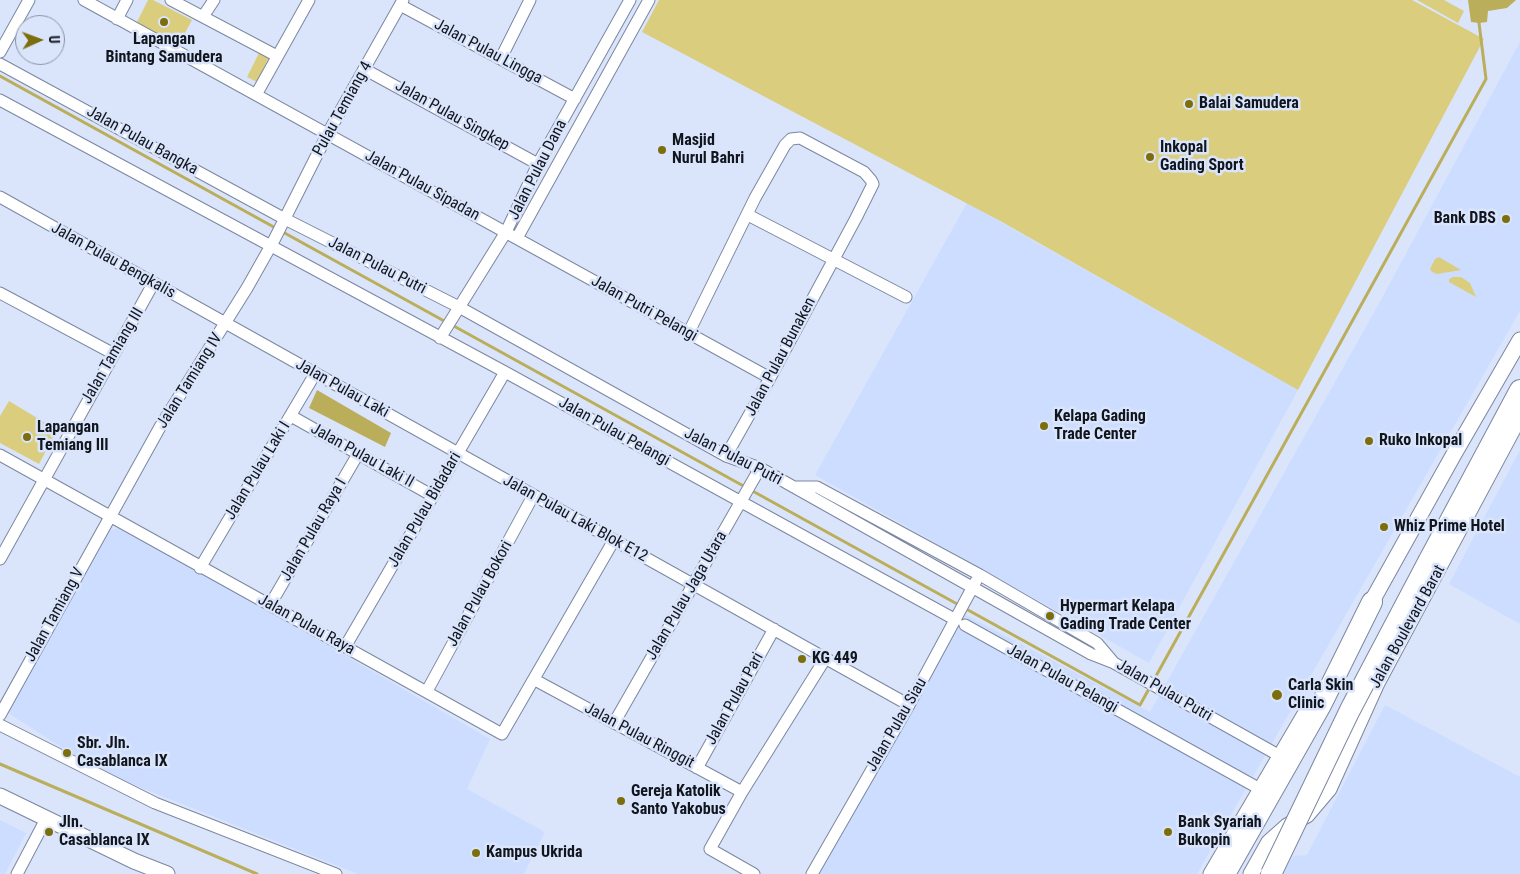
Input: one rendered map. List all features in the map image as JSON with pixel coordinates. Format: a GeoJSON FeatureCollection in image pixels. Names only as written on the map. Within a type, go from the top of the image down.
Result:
{"type":"FeatureCollection","features":[{"type":"Feature","properties":{"kind":"highway"},"geometry":{"type":"LineString","coordinates":[[1271,874],[1350,710],[1520,390]]}},
{"type":"Feature","properties":{"kind":"highway"},"geometry":{"type":"LineString","coordinates":[[1225,874],[1321,705],[1372,602]]}},
{"type":"Feature","properties":{"kind":"main road"},"geometry":{"type":"LineString","coordinates":[[1210,874],[1372,602],[1454,454],[1517,346]]}},
{"type":"Feature","properties":{"kind":"main road","name":"Jalan Boulevard Barat"},"geometry":{"type":"LineString","coordinates":[[1251,874],[1269,842],[1287,826],[1307,816],[1329,789],[1377,683],[1442,566],[1520,416]]}},
{"type":"Feature","properties":{"kind":"main road"},"geometry":{"type":"LineString","coordinates":[[0,796],[134,861],[167,874]]}},
{"type":"Feature","properties":{"kind":"street"},"geometry":{"type":"LineString","coordinates":[[0,52],[29,0]]}},
{"type":"Feature","properties":{"kind":"street","name":"Jalan Pulau Sipadan"},"geometry":{"type":"LineString","coordinates":[[84,0],[328,133],[420,187],[517,238]]}},
{"type":"Feature","properties":{"kind":"street"},"geometry":{"type":"LineString","coordinates":[[117,19],[128,0]]}},
{"type":"Feature","properties":{"kind":"street"},"geometry":{"type":"LineString","coordinates":[[172,0],[204,15],[277,56]]}},
{"type":"Feature","properties":{"kind":"street"},"geometry":{"type":"LineString","coordinates":[[204,15],[214,0]]}},
{"type":"Feature","properties":{"kind":"street"},"geometry":{"type":"LineString","coordinates":[[257,94],[309,0]]}},
{"type":"Feature","properties":{"kind":"street"},"geometry":{"type":"LineString","coordinates":[[501,58],[530,0]]}},
{"type":"Feature","properties":{"kind":"street","name":"Jalan Pulau Dana"},"geometry":{"type":"LineString","coordinates":[[442,334],[506,232],[538,164],[630,0]]}},
{"type":"Feature","properties":{"kind":"street","name":"Jalan Pulau Dana"},"geometry":{"type":"LineString","coordinates":[[517,238],[649,0]]}},
{"type":"Feature","properties":{"kind":"street","name":"Jalan Pulau Lingga"},"geometry":{"type":"LineString","coordinates":[[402,3],[575,99]]}},
{"type":"Feature","properties":{"kind":"street","name":"Pulau Temiang 4"},"geometry":{"type":"LineString","coordinates":[[272,245],[328,133],[402,3]]}},
{"type":"Feature","properties":{"kind":"street","name":"Jalan Pulau Bangka"},"geometry":{"type":"LineString","coordinates":[[0,64],[284,222]]}},
{"type":"Feature","properties":{"kind":"street","name":"Jalan Pulau Singkep"},"geometry":{"type":"LineString","coordinates":[[364,69],[538,164]]}},
{"type":"Feature","properties":{"kind":"street","name":"Jalan Pulau Bangka"},"geometry":{"type":"LineString","coordinates":[[0,100],[272,245]]}},
{"type":"Feature","properties":{"kind":"street","name":"Jalan Pulau Bunaken"},"geometry":{"type":"LineString","coordinates":[[726,456],[770,378],[873,184],[864,172],[800,138],[791,139],[785,145],[748,215]]}},
{"type":"Feature","properties":{"kind":"street","name":"Jalan Pulau Bengkalis"},"geometry":{"type":"LineString","coordinates":[[0,197],[226,323]]}},
{"type":"Feature","properties":{"kind":"street"},"geometry":{"type":"LineString","coordinates":[[688,334],[748,215],[906,296]]}},
{"type":"Feature","properties":{"kind":"street","name":"Jalan Pulau Putri"},"geometry":{"type":"LineString","coordinates":[[284,222],[726,456],[793,486],[817,487],[1050,615],[1097,643],[1114,663],[1280,756]]}},
{"type":"Feature","properties":{"kind":"street","name":"Jalan Putri Pelangi"},"geometry":{"type":"LineString","coordinates":[[517,238],[770,378]]}},
{"type":"Feature","properties":{"kind":"street","name":"Jalan Tamiang IV"},"geometry":{"type":"LineString","coordinates":[[109,516],[160,427],[226,323],[272,245]]}},
{"type":"Feature","properties":{"kind":"street","name":"Jalan Pulau Pelangi"},"geometry":{"type":"LineString","coordinates":[[272,245],[442,334],[505,372],[743,500],[1039,664],[1158,734],[1260,789]]}},
{"type":"Feature","properties":{"kind":"street","name":"Jalan Tamiang III"},"geometry":{"type":"LineString","coordinates":[[0,559],[153,284]]}},
{"type":"Feature","properties":{"kind":"street"},"geometry":{"type":"LineString","coordinates":[[0,293],[114,354]]}},
{"type":"Feature","properties":{"kind":"street","name":"Jalan Pulau Laki"},"geometry":{"type":"LineString","coordinates":[[226,323],[457,454]]}},
{"type":"Feature","properties":{"kind":"street","name":"Jalan Pulau Bidadari"},"geometry":{"type":"LineString","coordinates":[[345,647],[505,372]]}},
{"type":"Feature","properties":{"kind":"street","name":"Jalan Pulau Laki I"},"geometry":{"type":"LineString","coordinates":[[200,568],[315,374]]}},
{"type":"Feature","properties":{"kind":"street","name":"Jalan Pulau Laki II"},"geometry":{"type":"LineString","coordinates":[[291,416],[433,496]]}},
{"type":"Feature","properties":{"kind":"street","name":"Jalan Pulau Raya I"},"geometry":{"type":"LineString","coordinates":[[270,605],[358,454]]}},
{"type":"Feature","properties":{"kind":"street","name":"Jalan Pulau Laki Blok E12"},"geometry":{"type":"LineString","coordinates":[[457,454],[692,584]]}},
{"type":"Feature","properties":{"kind":"street","name":"Jalan Pulau Raya"},"geometry":{"type":"LineString","coordinates":[[0,456],[502,734],[535,680]]}},
{"type":"Feature","properties":{"kind":"street","name":"Jalan Pulau Jaga Utara"},"geometry":{"type":"LineString","coordinates":[[614,723],[758,471]]}},
{"type":"Feature","properties":{"kind":"street"},"geometry":{"type":"LineString","coordinates":[[793,486],[972,589],[1044,626],[1091,654],[1114,663]]}},
{"type":"Feature","properties":{"kind":"street","name":"Jalan Pulau Bokori"},"geometry":{"type":"LineString","coordinates":[[427,691],[533,496]]}},
{"type":"Feature","properties":{"kind":"street"},"geometry":{"type":"LineString","coordinates":[[858,524],[864,513]]}},
{"type":"Feature","properties":{"kind":"street","name":"Jalan Tamiang V"},"geometry":{"type":"LineString","coordinates":[[0,714],[109,516]]}},
{"type":"Feature","properties":{"kind":"street"},"geometry":{"type":"LineString","coordinates":[[535,680],[614,540]]}},
{"type":"Feature","properties":{"kind":"street","name":"Jalan Pulau Siau"},"geometry":{"type":"LineString","coordinates":[[812,874],[960,620],[972,589],[980,575]]}},
{"type":"Feature","properties":{"kind":"street"},"geometry":{"type":"LineString","coordinates":[[692,584],[909,705]]}},
{"type":"Feature","properties":{"kind":"street"},"geometry":{"type":"LineString","coordinates":[[1044,626],[1050,615]]}},
{"type":"Feature","properties":{"kind":"street","name":"Jalan Pulau Pari"},"geometry":{"type":"LineString","coordinates":[[697,768],[774,629]]}},
{"type":"Feature","properties":{"kind":"street"},"geometry":{"type":"LineString","coordinates":[[754,874],[710,849],[742,792],[825,659]]}},
{"type":"Feature","properties":{"kind":"street","name":"Jalan Pulau Ringgit"},"geometry":{"type":"LineString","coordinates":[[535,680],[742,792]]}},
{"type":"Feature","properties":{"kind":"street"},"geometry":{"type":"LineString","coordinates":[[0,725],[155,803],[336,874]]}},
{"type":"Feature","properties":{"kind":"street"},"geometry":{"type":"LineString","coordinates":[[17,874],[46,819]]}},
{"type":"Feature","properties":{"kind":"shaded area","name":"Lapangan Bintang Samudera"},"geometry":{"type":"Polygon","coordinates":[[[148,0],[153,0],[192,20],[178,46],[136,24],[148,0]]]}},
{"type":"Feature","properties":{"kind":"shaded area","name":"Inkopal Gading Sport"},"geometry":{"type":"Polygon","coordinates":[[[659,0],[1412,0],[1484,39],[1298,390],[1002,222],[642,32],[659,0]]]}},
{"type":"Feature","properties":{"kind":"shaded area"},"geometry":{"type":"Polygon","coordinates":[[[1417,0],[1444,0],[1464,11],[1458,23],[1417,0]]]}},
{"type":"Feature","properties":{"kind":"shaded area"},"geometry":{"type":"Polygon","coordinates":[[[1468,0],[1516,0],[1507,8],[1488,11],[1487,22],[1479,23],[1471,22],[1468,0]]]}},
{"type":"Feature","properties":{"kind":"shaded area","name":"Ruko Inkopal"},"geometry":{"type":"Polygon","coordinates":[[[1520,42],[1520,311],[1197,874],[815,874],[962,613],[1150,712],[1381,300],[1520,42]]]}},
{"type":"Feature","properties":{"kind":"shaded area"},"geometry":{"type":"Polygon","coordinates":[[[259,53],[269,57],[257,82],[247,77],[259,53]]]}},
{"type":"Feature","properties":{"kind":"shaded area"},"geometry":{"type":"Polygon","coordinates":[[[967,203],[1298,390],[1149,663],[815,475],[967,203]]]}},
{"type":"Feature","properties":{"kind":"shaded area"},"geometry":{"type":"Polygon","coordinates":[[[1439,257],[1461,270],[1437,274],[1432,272],[1430,269],[1435,259],[1439,257]]]}},
{"type":"Feature","properties":{"kind":"shaded area"},"geometry":{"type":"Polygon","coordinates":[[[1461,277],[1470,283],[1476,297],[1449,282],[1449,279],[1461,277]]]}},
{"type":"Feature","properties":{"kind":"shaded area"},"geometry":{"type":"Polygon","coordinates":[[[317,390],[391,433],[385,447],[309,408],[317,390]]]}},
{"type":"Feature","properties":{"kind":"shaded area","name":"Lapangan Temiang III"},"geometry":{"type":"Polygon","coordinates":[[[9,401],[57,430],[39,464],[0,443],[0,416],[9,401]]]}},
{"type":"Feature","properties":{"kind":"shaded area"},"geometry":{"type":"Polygon","coordinates":[[[1520,450],[1520,624],[1449,584],[1520,450]]]}},
{"type":"Feature","properties":{"kind":"shaded area"},"geometry":{"type":"Polygon","coordinates":[[[122,527],[490,739],[467,789],[545,832],[524,874],[358,874],[99,771],[8,713],[108,531],[122,527]]]}},
{"type":"Feature","properties":{"kind":"shaded area"},"geometry":{"type":"Polygon","coordinates":[[[1385,705],[1520,777],[1520,874],[1283,874],[1293,856],[1307,855],[1385,705]]]}},
{"type":"Feature","properties":{"kind":"shaded area"},"geometry":{"type":"Polygon","coordinates":[[[0,820],[26,833],[5,874],[0,874],[0,820]]]}},
{"type":"Feature","properties":{"kind":"waterway"},"geometry":{"type":"LineString","coordinates":[[452,325],[1140,705],[1486,79],[1479,23]]}},
{"type":"Feature","properties":{"kind":"waterway"},"geometry":{"type":"LineString","coordinates":[[0,76],[446,322]]}},
{"type":"Feature","properties":{"kind":"waterway"},"geometry":{"type":"LineString","coordinates":[[0,764],[257,874]]}},
{"type":"Feature","properties":{"kind":"place","name":"Lapangan Bintang Samudera"},"geometry":{"type":"Point","coordinates":[164,22]}},
{"type":"Feature","properties":{"kind":"place","name":"Balai Samudera"},"geometry":{"type":"Point","coordinates":[1189,104]}},
{"type":"Feature","properties":{"kind":"place","name":"Masjid Nurul Bahri"},"geometry":{"type":"Point","coordinates":[662,150]}},
{"type":"Feature","properties":{"kind":"place","name":"Inkopal Gading Sport"},"geometry":{"type":"Point","coordinates":[1150,157]}},
{"type":"Feature","properties":{"kind":"place","name":"Bank DBS"},"geometry":{"type":"Point","coordinates":[1506,219]}},
{"type":"Feature","properties":{"kind":"place","name":"Kelapa Gading Trade Center"},"geometry":{"type":"Point","coordinates":[1044,426]}},
{"type":"Feature","properties":{"kind":"place","name":"Lapangan Temiang III"},"geometry":{"type":"Point","coordinates":[27,437]}},
{"type":"Feature","properties":{"kind":"place","name":"Ruko Inkopal"},"geometry":{"type":"Point","coordinates":[1369,441]}},
{"type":"Feature","properties":{"kind":"place","name":"Whiz Prime Hotel"},"geometry":{"type":"Point","coordinates":[1384,527]}},
{"type":"Feature","properties":{"kind":"place","name":"Hypermart Kelapa Gading Trade Center"},"geometry":{"type":"Point","coordinates":[1050,616]}},
{"type":"Feature","properties":{"kind":"place","name":"KG 449"},"geometry":{"type":"Point","coordinates":[802,659]}},
{"type":"Feature","properties":{"kind":"place","name":"Carla Skin Clinic"},"geometry":{"type":"Point","coordinates":[1277,695]}},
{"type":"Feature","properties":{"kind":"place","name":"Sbr. Jln. Casablanca IX"},"geometry":{"type":"Point","coordinates":[67,753]}},
{"type":"Feature","properties":{"kind":"place","name":"Gereja Katolik Santo Yakobus"},"geometry":{"type":"Point","coordinates":[621,801]}},
{"type":"Feature","properties":{"kind":"place","name":"Jln. Casablanca IX"},"geometry":{"type":"Point","coordinates":[49,832]}},
{"type":"Feature","properties":{"kind":"place","name":"Bank Syariah Bukopin"},"geometry":{"type":"Point","coordinates":[1168,832]}},
{"type":"Feature","properties":{"kind":"place","name":"Kampus Ukrida"},"geometry":{"type":"Point","coordinates":[476,853]}}]}
